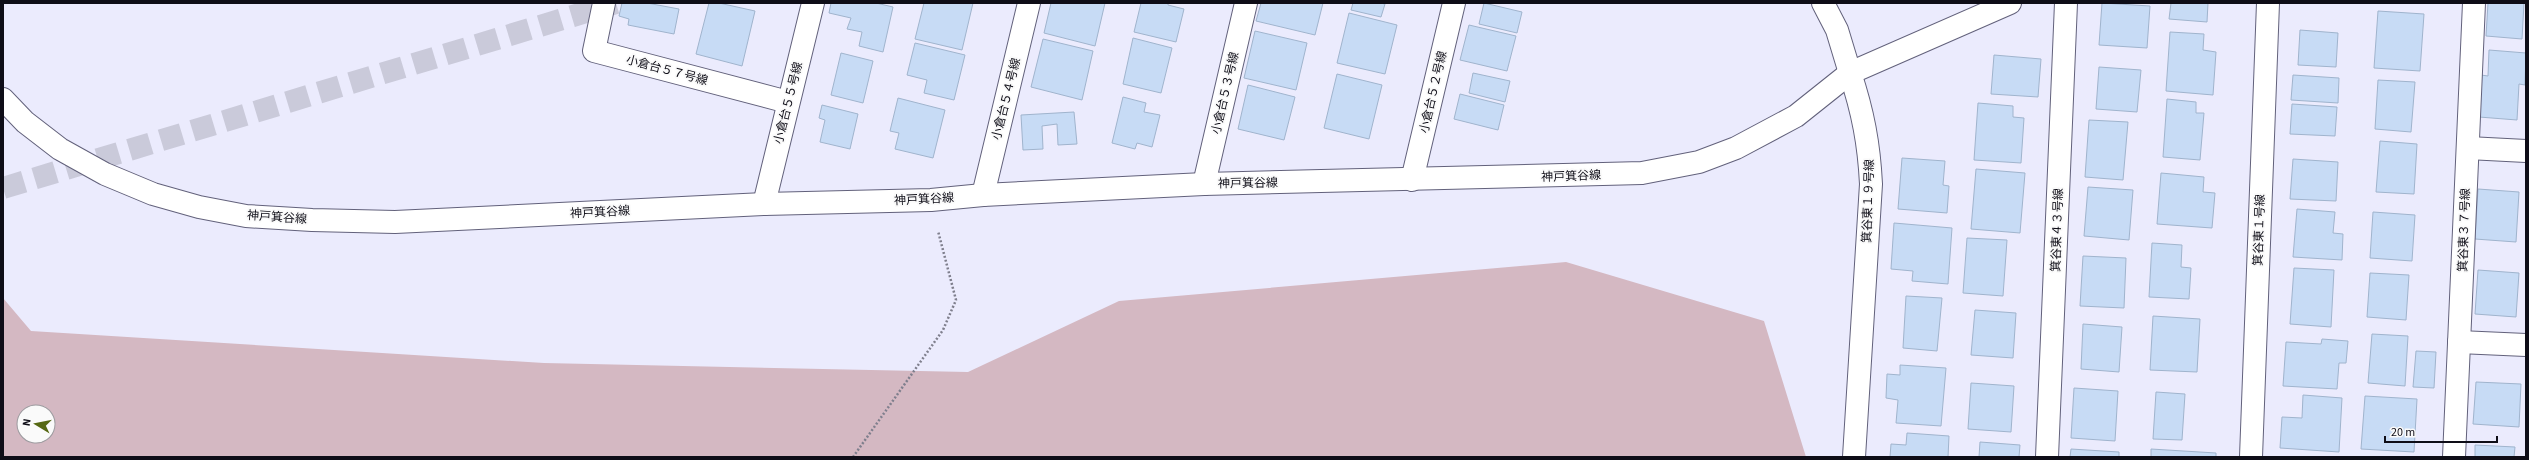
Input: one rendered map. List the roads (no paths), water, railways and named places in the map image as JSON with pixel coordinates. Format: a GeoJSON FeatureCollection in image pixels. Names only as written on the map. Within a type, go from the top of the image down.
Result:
{"type":"FeatureCollection","features":[{"type":"Feature","properties":{"kind":"street","name":"小倉台５７号線"},"geometry":{"type":"LineString","coordinates":[[604,3],[594,51],[788,102]]}},
{"type":"Feature","properties":{"kind":"street","name":"小倉台５５号線"},"geometry":{"type":"LineString","coordinates":[[764,204],[813,3]]}},
{"type":"Feature","properties":{"kind":"street","name":"小倉台５４号線"},"geometry":{"type":"LineString","coordinates":[[983,195],[1029,3]]}},
{"type":"Feature","properties":{"kind":"street","name":"小倉台５３号線"},"geometry":{"type":"LineString","coordinates":[[1204,184],[1246,3]]}},
{"type":"Feature","properties":{"kind":"street","name":"小倉台５２号線"},"geometry":{"type":"LineString","coordinates":[[1412,180],[1454,3]]}},
{"type":"Feature","properties":{"kind":"street","name":"箕谷東１９号線"},"geometry":{"type":"LineString","coordinates":[[1823,3],[1837,30],[1862,108],[1869,144],[1871,184],[1854,457]]}},
{"type":"Feature","properties":{"kind":"street"},"geometry":{"type":"LineString","coordinates":[[1850,73],[2010,3]]}},
{"type":"Feature","properties":{"kind":"street","name":"箕谷東４３号線"},"geometry":{"type":"LineString","coordinates":[[2047,457],[2066,3]]}},
{"type":"Feature","properties":{"kind":"street","name":"箕谷東１号線"},"geometry":{"type":"LineString","coordinates":[[2251,457],[2268,3]]}},
{"type":"Feature","properties":{"kind":"street","name":"箕谷東３７号線"},"geometry":{"type":"LineString","coordinates":[[2454,457],[2474,3]]}},
{"type":"Feature","properties":{"kind":"street","name":"神戸箕谷線"},"geometry":{"type":"LineString","coordinates":[[3,99],[25,122],[60,149],[105,174],[153,194],[200,207],[246,216],[395,222],[764,204],[930,200],[983,195],[1204,184],[1642,174],[1699,162],[1736,148],[1790,119],[1850,73]]}},
{"type":"Feature","properties":{"kind":"street"},"geometry":{"type":"LineString","coordinates":[[2468,148],[2526,151]]}},
{"type":"Feature","properties":{"kind":"street"},"geometry":{"type":"LineString","coordinates":[[2459,342],[2526,345]]}},
{"type":"Feature","properties":{"kind":"tunnel"},"geometry":{"type":"LineString","coordinates":[[3,188],[616,3]]}}]}
